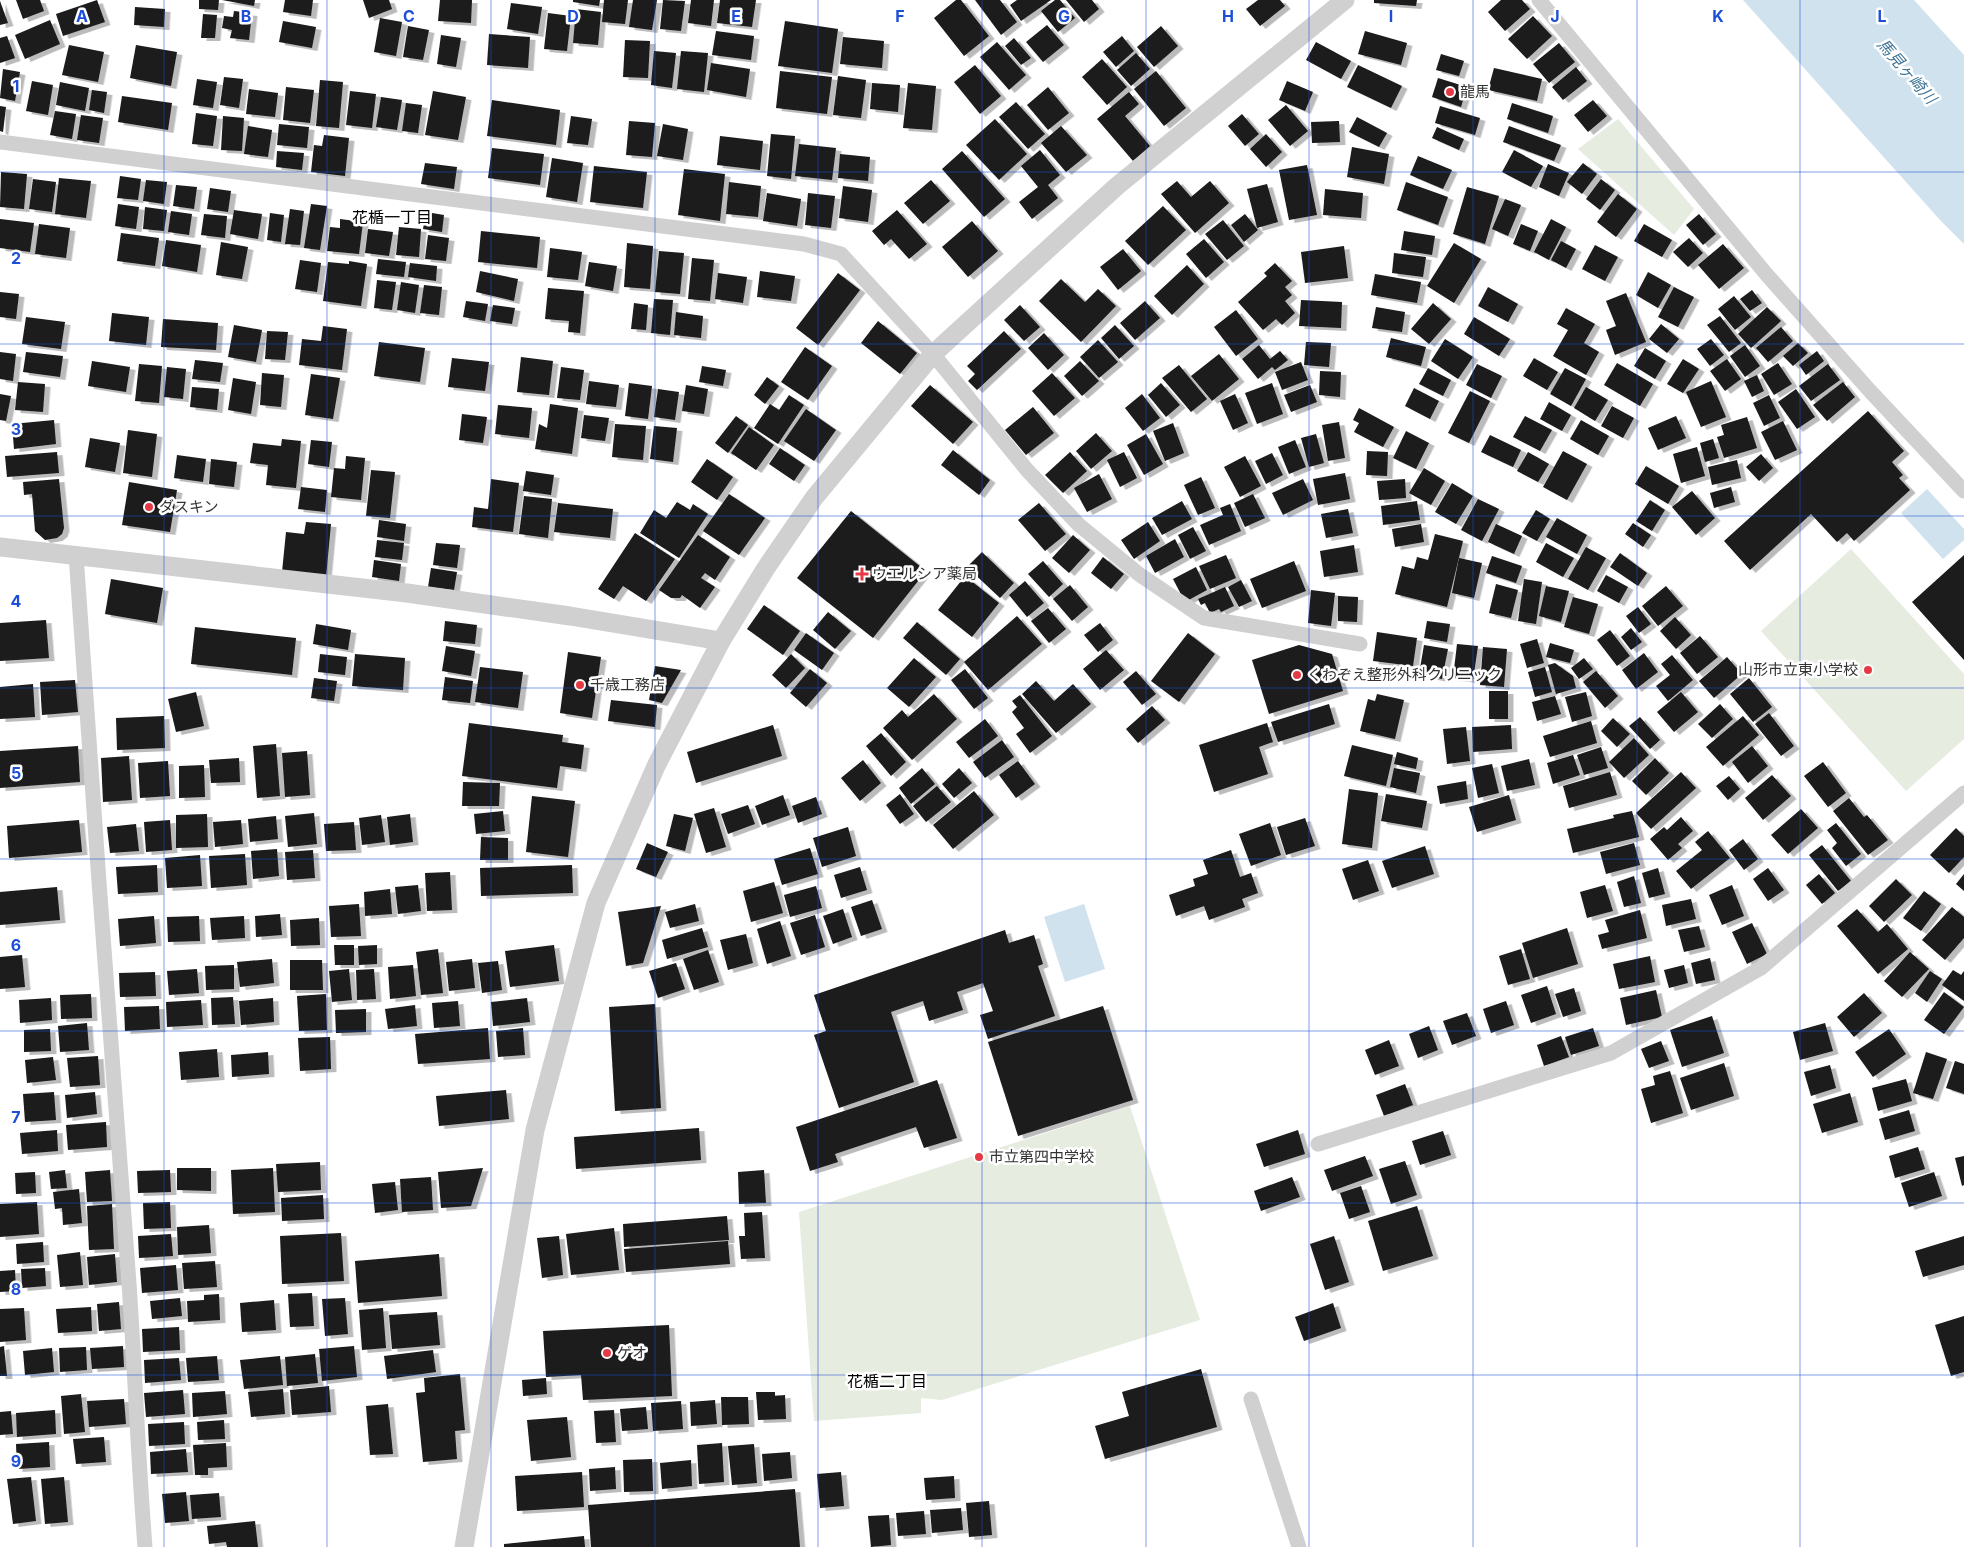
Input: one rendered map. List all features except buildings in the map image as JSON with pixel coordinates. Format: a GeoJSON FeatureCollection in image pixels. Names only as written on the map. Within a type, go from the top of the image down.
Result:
{"type":"FeatureCollection","features":[{"type":"Feature","properties":{"kind":"street"},"geometry":{"type":"LineString","coordinates":[[464,1547],[535,1130],[596,903],[657,764],[721,641],[766,568],[814,498],[933,354],[1117,186],[1345,0]]}},
{"type":"Feature","properties":{"kind":"street"},"geometry":{"type":"LineString","coordinates":[[1539,0],[1767,275],[1870,391],[1964,491]]}},
{"type":"Feature","properties":{"kind":"street"},"geometry":{"type":"LineString","coordinates":[[0,142],[804,244],[841,254],[933,354],[1034,477],[1079,525],[1140,576],[1204,618],[1360,644]]}},
{"type":"Feature","properties":{"kind":"street"},"geometry":{"type":"LineString","coordinates":[[0,547],[407,593],[570,616],[721,641]]}},
{"type":"Feature","properties":{"kind":"street"},"geometry":{"type":"LineString","coordinates":[[76,556],[129,1286],[145,1547]]}},
{"type":"Feature","properties":{"kind":"street"},"geometry":{"type":"LineString","coordinates":[[1318,1144],[1611,1053],[1761,968],[1964,793]]}},
{"type":"Feature","properties":{"kind":"street"},"geometry":{"type":"LineString","coordinates":[[1251,1399],[1299,1547]]}},
{"type":"Feature","properties":{"kind":"shaded area"},"geometry":{"type":"Polygon","coordinates":[[[1618,119],[1694,209],[1674,235],[1578,149],[1618,119]]]}},
{"type":"Feature","properties":{"kind":"shaded area"},"geometry":{"type":"Polygon","coordinates":[[[1851,549],[1964,674],[1964,739],[1906,791],[1761,631],[1851,549]]]}},
{"type":"Feature","properties":{"kind":"shaded area"},"geometry":{"type":"Polygon","coordinates":[[[1130,1106],[1200,1320],[942,1400],[921,1398],[921,1413],[814,1421],[799,1212],[1130,1106]]]}},
{"type":"Feature","properties":{"kind":"water","name":"馬見ヶ崎川"},"geometry":{"type":"Polygon","coordinates":[[[1743,0],[1914,0],[1964,55],[1964,244],[1940,220],[1743,0]]]}},
{"type":"Feature","properties":{"kind":"water"},"geometry":{"type":"Polygon","coordinates":[[[1927,489],[1964,529],[1964,540],[1943,559],[1901,513],[1927,489]]]}},
{"type":"Feature","properties":{"kind":"water"},"geometry":{"type":"Polygon","coordinates":[[[1084,904],[1105,969],[1065,982],[1044,917],[1084,904]]]}},
{"type":"Feature","properties":{"kind":"place","name":"龍馬"},"geometry":{"type":"Point","coordinates":[1450,92]}},
{"type":"Feature","properties":{"kind":"place","name":"ダスキン"},"geometry":{"type":"Point","coordinates":[149,507]}},
{"type":"Feature","properties":{"kind":"place","name":"ウエルシア薬局"},"geometry":{"type":"Point","coordinates":[862,574]}},
{"type":"Feature","properties":{"kind":"place","name":"山形市立東小学校"},"geometry":{"type":"Point","coordinates":[1868,670]}},
{"type":"Feature","properties":{"kind":"place","name":"くわぞえ整形外科クリニック"},"geometry":{"type":"Point","coordinates":[1297,675]}},
{"type":"Feature","properties":{"kind":"place","name":"千歳工務店"},"geometry":{"type":"Point","coordinates":[580,685]}},
{"type":"Feature","properties":{"kind":"place","name":"市立第四中学校"},"geometry":{"type":"Point","coordinates":[979,1157]}},
{"type":"Feature","properties":{"kind":"place","name":"ゲオ"},"geometry":{"type":"Point","coordinates":[607,1353]}},
{"type":"Feature","properties":{"kind":"district","name":"花楯一丁目"},"geometry":{"type":"Point","coordinates":[392,217]}},
{"type":"Feature","properties":{"kind":"district","name":"花楯二丁目"},"geometry":{"type":"Point","coordinates":[887,1381]}}]}
